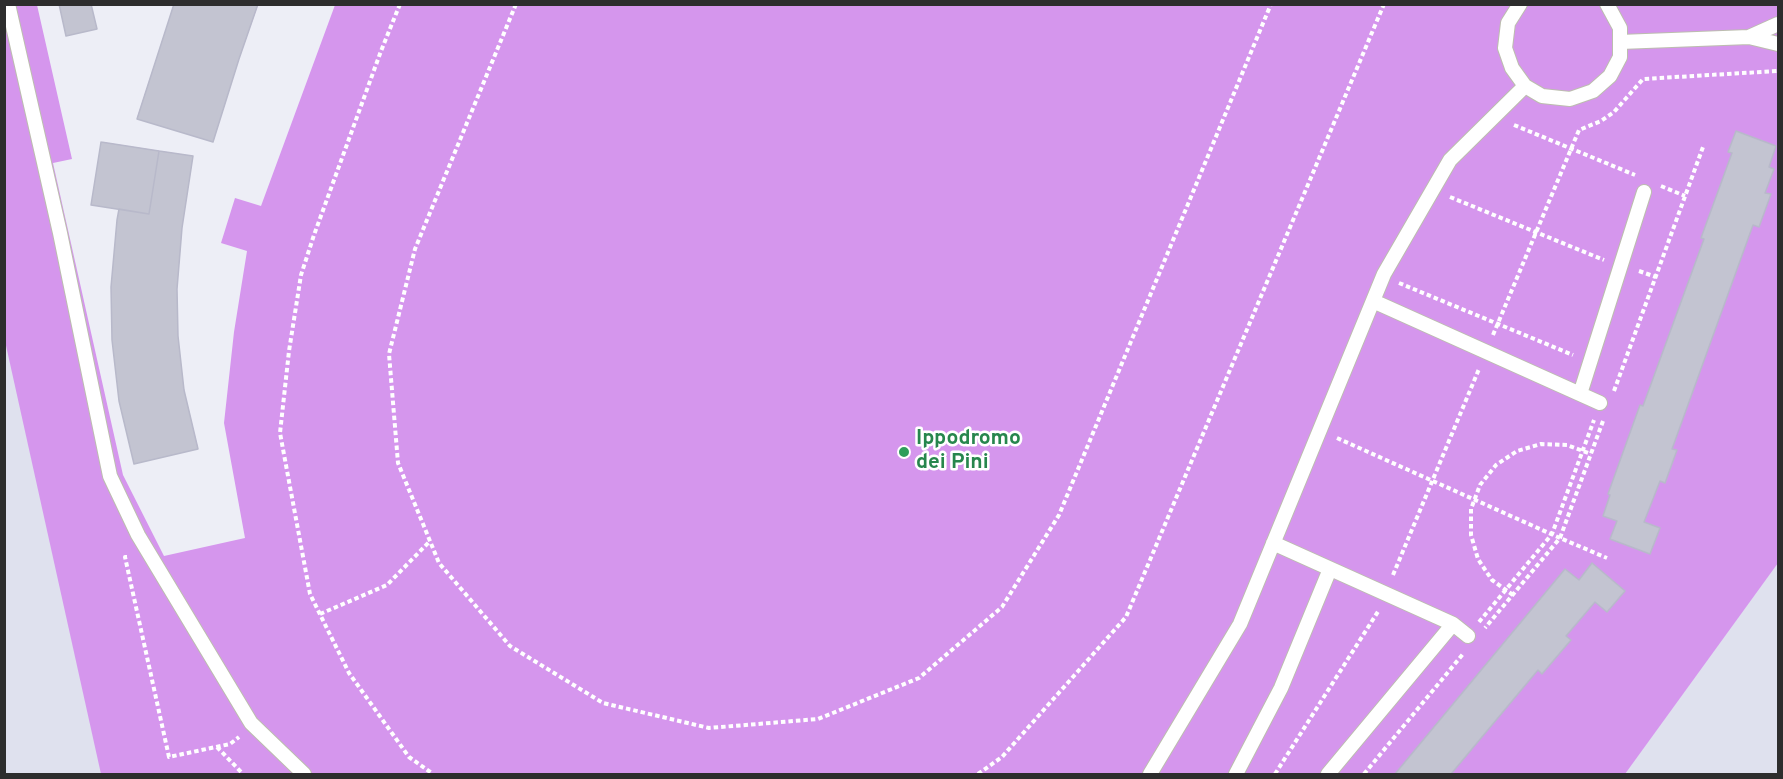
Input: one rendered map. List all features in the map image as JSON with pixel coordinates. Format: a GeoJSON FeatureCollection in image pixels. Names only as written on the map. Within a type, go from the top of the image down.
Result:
{"type":"FeatureCollection","features":[{"type":"Feature","properties":{"kind":"lane"},"geometry":{"type":"LineString","coordinates":[[8,4],[60,233],[110,476],[138,535],[254,727],[304,774]]}},
{"type":"Feature","properties":{"kind":"lane"},"geometry":{"type":"LineString","coordinates":[[1520,4],[1508,23],[1505,48],[1512,68],[1525,86],[1542,96],[1570,99],[1593,91],[1610,76],[1620,57],[1620,28],[1608,4]]}},
{"type":"Feature","properties":{"kind":"lane"},"geometry":{"type":"LineString","coordinates":[[1749,37],[1779,24]]}},
{"type":"Feature","properties":{"kind":"lane"},"geometry":{"type":"LineString","coordinates":[[1620,42],[1749,37],[1779,44]]}},
{"type":"Feature","properties":{"kind":"lane"},"geometry":{"type":"LineString","coordinates":[[1150,774],[1240,624],[1384,277],[1450,160],[1525,86]]}},
{"type":"Feature","properties":{"kind":"lane"},"geometry":{"type":"LineString","coordinates":[[1580,394],[1647,184]]}},
{"type":"Feature","properties":{"kind":"lane"},"geometry":{"type":"LineString","coordinates":[[1373,301],[1606,404]]}},
{"type":"Feature","properties":{"kind":"lane"},"geometry":{"type":"LineString","coordinates":[[1273,543],[1453,624],[1468,642]]}},
{"type":"Feature","properties":{"kind":"lane"},"geometry":{"type":"LineString","coordinates":[[1236,774],[1281,688],[1330,569]]}},
{"type":"Feature","properties":{"kind":"lane"},"geometry":{"type":"LineString","coordinates":[[1328,774],[1453,624]]}},
{"type":"Feature","properties":{"kind":"path"},"geometry":{"type":"LineString","coordinates":[[400,4],[301,275],[289,351],[280,433],[310,594],[349,673],[409,757],[433,774]]}},
{"type":"Feature","properties":{"kind":"path"},"geometry":{"type":"LineString","coordinates":[[516,4],[415,249],[389,354],[398,463],[440,563],[510,646],[603,703],[710,728],[818,719],[919,678],[1002,607],[1059,515],[1271,4]]}},
{"type":"Feature","properties":{"kind":"path"},"geometry":{"type":"LineString","coordinates":[[978,774],[1002,757],[1126,617],[1384,4]]}},
{"type":"Feature","properties":{"kind":"path"},"geometry":{"type":"LineString","coordinates":[[1275,774],[1378,612],[1579,130],[1593,125],[1614,112],[1643,79],[1777,71]]}},
{"type":"Feature","properties":{"kind":"path"},"geometry":{"type":"LineString","coordinates":[[1507,129],[1515,125],[1647,184],[1685,196]]}},
{"type":"Feature","properties":{"kind":"path"},"geometry":{"type":"LineString","coordinates":[[1364,774],[1552,534],[1583,451],[1606,404],[1656,277],[1703,147]]}},
{"type":"Feature","properties":{"kind":"path"},"geometry":{"type":"LineString","coordinates":[[1434,189],[1588,255],[1656,277]]}},
{"type":"Feature","properties":{"kind":"path"},"geometry":{"type":"LineString","coordinates":[[1384,277],[1590,362]]}},
{"type":"Feature","properties":{"kind":"path"},"geometry":{"type":"LineString","coordinates":[[1483,631],[1560,538],[1591,454],[1606,404]]}},
{"type":"Feature","properties":{"kind":"path"},"geometry":{"type":"LineString","coordinates":[[1320,430],[1607,558]]}},
{"type":"Feature","properties":{"kind":"path"},"geometry":{"type":"LineString","coordinates":[[1513,595],[1492,580],[1478,559],[1471,535],[1471,509],[1480,485],[1496,465],[1517,451],[1541,444],[1567,446],[1591,454]]}},
{"type":"Feature","properties":{"kind":"path"},"geometry":{"type":"LineString","coordinates":[[320,614],[387,585],[430,541]]}},
{"type":"Feature","properties":{"kind":"path"},"geometry":{"type":"LineString","coordinates":[[148,552],[125,557],[169,757],[230,744],[254,727]]}},
{"type":"Feature","properties":{"kind":"path"},"geometry":{"type":"LineString","coordinates":[[217,747],[243,774]]}},
{"type":"Feature","properties":{"kind":"shaded area","name":"Ippodromo dei Pini"},"geometry":{"type":"Polygon","coordinates":[[[4,5],[1778,5],[1778,563],[1625,774],[101,774],[5,341],[4,5]]]}},
{"type":"Feature","properties":{"kind":"shaded area"},"geometry":{"type":"Polygon","coordinates":[[[37,5],[174,5],[137,118],[213,142],[258,5],[335,5],[261,206],[235,198],[221,243],[247,251],[234,332],[224,423],[245,538],[164,556],[123,475],[53,163],[72,159],[37,5]],[[102,142],[91,205],[119,209],[111,287],[119,401],[134,463],[198,448],[184,390],[178,336],[177,289],[182,228],[193,156],[102,142]]]}},
{"type":"Feature","properties":{"kind":"building"},"geometry":{"type":"Polygon","coordinates":[[[59,4],[91,4],[97,29],[66,36],[59,4]]]}},
{"type":"Feature","properties":{"kind":"building"},"geometry":{"type":"Polygon","coordinates":[[[174,4],[258,4],[213,142],[137,119],[174,4]]]}},
{"type":"Feature","properties":{"kind":"building"},"geometry":{"type":"Polygon","coordinates":[[[1736,131],[1776,146],[1769,167],[1774,169],[1765,193],[1771,194],[1759,227],[1753,225],[1672,449],[1677,450],[1665,483],[1660,481],[1644,522],[1660,528],[1650,554],[1610,539],[1617,521],[1603,516],[1610,495],[1608,494],[1640,405],[1643,406],[1704,239],[1701,238],[1732,153],[1728,152],[1736,131]]]}},
{"type":"Feature","properties":{"kind":"building"},"geometry":{"type":"Polygon","coordinates":[[[101,142],[159,151],[149,214],[91,205],[101,142]]]}},
{"type":"Feature","properties":{"kind":"building"},"geometry":{"type":"Polygon","coordinates":[[[159,151],[193,156],[182,228],[177,289],[178,336],[184,390],[198,449],[134,464],[119,401],[112,340],[111,287],[119,209],[149,214],[159,151]]]}},
{"type":"Feature","properties":{"kind":"building"},"geometry":{"type":"Polygon","coordinates":[[[1592,563],[1625,591],[1607,612],[1595,602],[1566,636],[1571,640],[1542,674],[1538,670],[1451,774],[1395,774],[1565,569],[1579,580],[1592,563]]]}},
{"type":"Feature","properties":{"kind":"place","name":"Ippodromo dei Pini"},"geometry":{"type":"Point","coordinates":[904,452]}}]}
